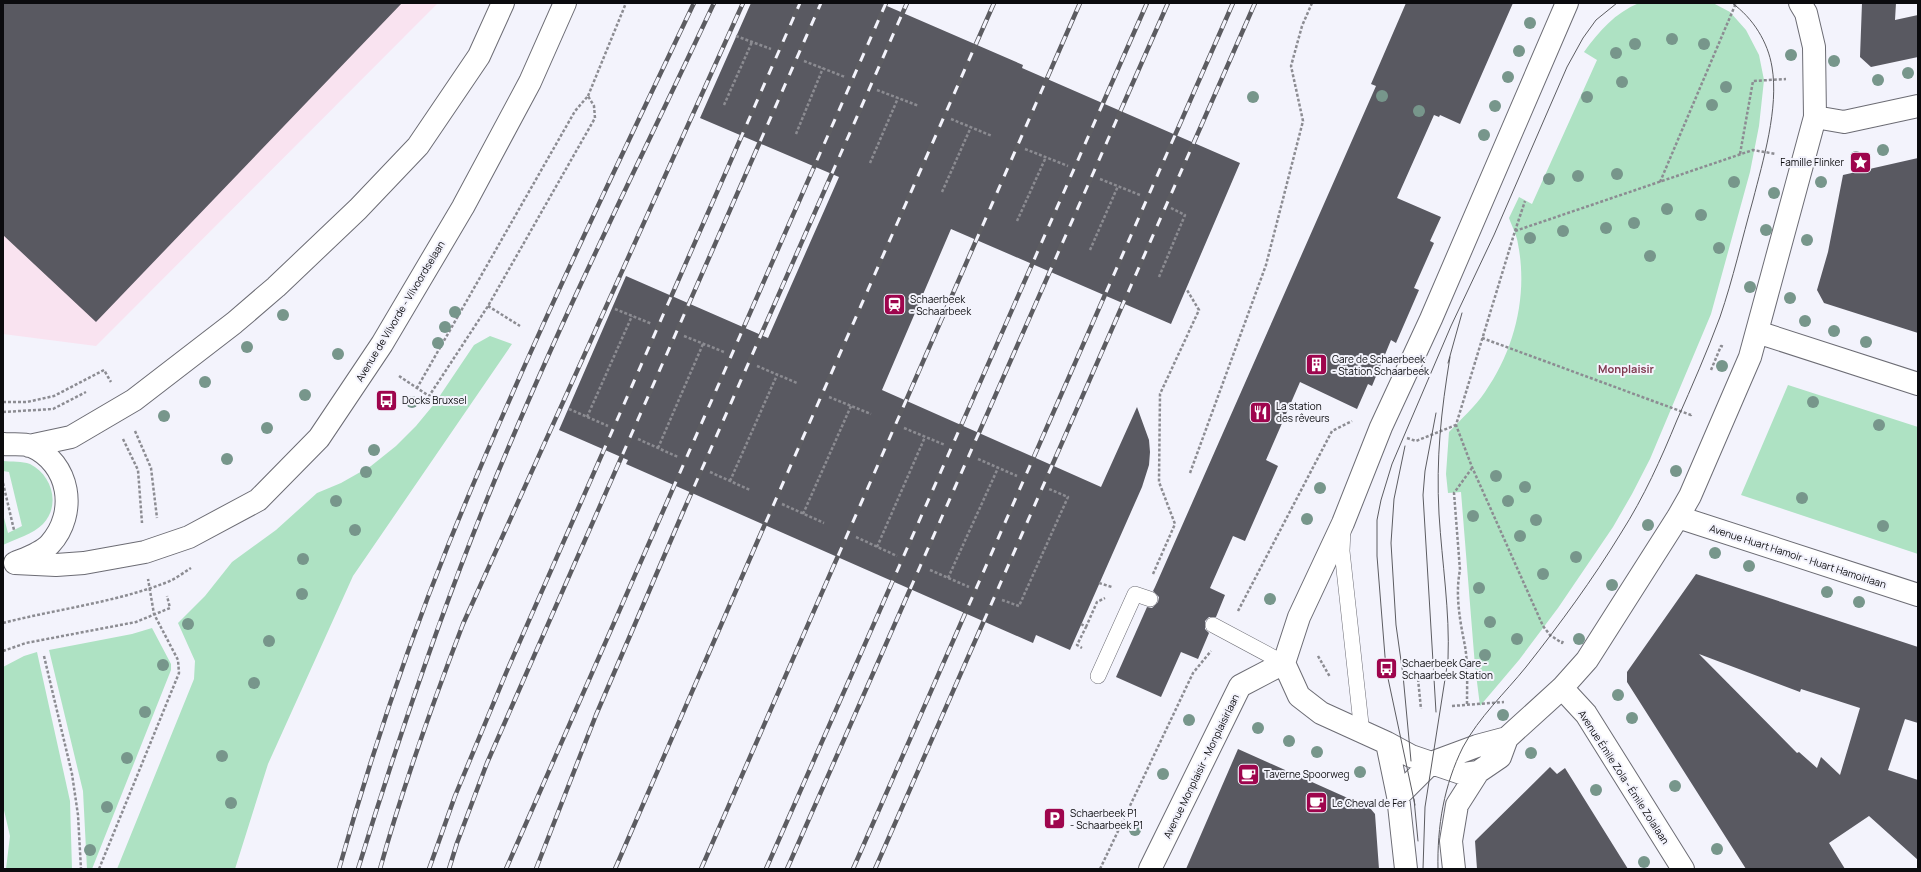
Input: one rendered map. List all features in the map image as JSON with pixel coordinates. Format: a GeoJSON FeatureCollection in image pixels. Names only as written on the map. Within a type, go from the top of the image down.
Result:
{"type":"FeatureCollection","features":[{"type":"Feature","properties":{"kind":"street"},"geometry":{"type":"LineString","coordinates":[[3,444],[29,446],[71,437],[134,400],[234,323],[264,297],[358,210],[413,152],[478,56],[502,3]]}},
{"type":"Feature","properties":{"kind":"street","name":"Avenue de Vilvorde - Vilvoordselaan"},"geometry":{"type":"LineString","coordinates":[[9,565],[56,565],[84,563],[145,552],[189,537],[258,500],[319,438],[382,344],[463,207],[530,82],[565,3]]}},
{"type":"Feature","properties":{"kind":"street"},"geometry":{"type":"LineString","coordinates":[[1478,772],[1464,774],[1411,756],[1387,743],[1362,733],[1322,713],[1299,696],[1284,663],[1299,617],[1343,523],[1381,427],[1431,319],[1567,3]]}},
{"type":"Feature","properties":{"kind":"street"},"geometry":{"type":"LineString","coordinates":[[1398,796],[1431,763],[1477,746],[1507,738],[1562,688],[1587,660],[1690,496],[1746,364],[1757,332],[1815,117],[1814,46],[1806,13],[1800,3]]}},
{"type":"Feature","properties":{"kind":"street"},"geometry":{"type":"LineString","coordinates":[[1815,117],[1844,122],[1918,106]]}},
{"type":"Feature","properties":{"kind":"street"},"geometry":{"type":"LineString","coordinates":[[1757,332],[1918,384]]}},
{"type":"Feature","properties":{"kind":"street"},"geometry":{"type":"LineString","coordinates":[[9,565],[33,555],[50,544],[63,525],[68,505],[65,484],[58,470],[46,455],[29,446]]}},
{"type":"Feature","properties":{"kind":"street","name":"Avenue Huart Hamoir - Huart Hamoirlaan"},"geometry":{"type":"LineString","coordinates":[[1678,517],[1918,595]]}},
{"type":"Feature","properties":{"kind":"street","name":"Avenue Monplaisir - Monplaisirlaan"},"geometry":{"type":"LineString","coordinates":[[1150,869],[1240,686],[1284,663]]}},
{"type":"Feature","properties":{"kind":"street","name":"Avenue Émile Zola - Émile Zolalaan"},"geometry":{"type":"LineString","coordinates":[[1562,688],[1586,714],[1683,869]]}},
{"type":"Feature","properties":{"kind":"street"},"geometry":{"type":"LineString","coordinates":[[1454,869],[1451,840],[1457,805],[1478,772],[1500,757],[1507,738]]}},
{"type":"Feature","properties":{"kind":"street"},"geometry":{"type":"LineString","coordinates":[[1387,743],[1398,796],[1406,869]]}},
{"type":"Feature","properties":{"kind":"lane"},"geometry":{"type":"LineString","coordinates":[[1343,523],[1343,558],[1362,733]]}},
{"type":"Feature","properties":{"kind":"lane"},"geometry":{"type":"LineString","coordinates":[[1098,676],[1135,594],[1147,598]]}},
{"type":"Feature","properties":{"kind":"lane"},"geometry":{"type":"LineString","coordinates":[[1213,625],[1226,634],[1284,663]]}},
{"type":"Feature","properties":{"kind":"path"},"geometry":{"type":"LineString","coordinates":[[417,388],[575,111],[588,96],[626,3]]}},
{"type":"Feature","properties":{"kind":"path"},"geometry":{"type":"LineString","coordinates":[[1190,473],[1268,257],[1303,121],[1292,66],[1302,26],[1312,3]]}},
{"type":"Feature","properties":{"kind":"path"},"geometry":{"type":"LineString","coordinates":[[1660,182],[1736,3]]}},
{"type":"Feature","properties":{"kind":"path"},"geometry":{"type":"LineString","coordinates":[[736,36],[771,50]]}},
{"type":"Feature","properties":{"kind":"path"},"geometry":{"type":"LineString","coordinates":[[724,104],[752,42]]}},
{"type":"Feature","properties":{"kind":"path"},"geometry":{"type":"LineString","coordinates":[[804,61],[845,77]]}},
{"type":"Feature","properties":{"kind":"path"},"geometry":{"type":"LineString","coordinates":[[796,134],[823,68]]}},
{"type":"Feature","properties":{"kind":"path"},"geometry":{"type":"LineString","coordinates":[[1740,154],[1753,81],[1788,79]]}},
{"type":"Feature","properties":{"kind":"path"},"geometry":{"type":"LineString","coordinates":[[877,90],[919,106]]}},
{"type":"Feature","properties":{"kind":"path"},"geometry":{"type":"LineString","coordinates":[[398,376],[429,396],[488,306],[595,118],[594,106],[588,96]]}},
{"type":"Feature","properties":{"kind":"path"},"geometry":{"type":"LineString","coordinates":[[870,163],[898,98]]}},
{"type":"Feature","properties":{"kind":"path"},"geometry":{"type":"LineString","coordinates":[[950,119],[992,136]]}},
{"type":"Feature","properties":{"kind":"path"},"geometry":{"type":"LineString","coordinates":[[942,192],[971,127]]}},
{"type":"Feature","properties":{"kind":"path"},"geometry":{"type":"LineString","coordinates":[[1025,149],[1068,166]]}},
{"type":"Feature","properties":{"kind":"path"},"geometry":{"type":"LineString","coordinates":[[1515,231],[1753,150],[1780,155]]}},
{"type":"Feature","properties":{"kind":"path"},"geometry":{"type":"LineString","coordinates":[[1017,221],[1046,157]]}},
{"type":"Feature","properties":{"kind":"path"},"geometry":{"type":"LineString","coordinates":[[1100,179],[1140,195]]}},
{"type":"Feature","properties":{"kind":"path"},"geometry":{"type":"LineString","coordinates":[[1090,250],[1118,186]]}},
{"type":"Feature","properties":{"kind":"path"},"geometry":{"type":"LineString","coordinates":[[1525,201],[1456,425],[1472,467],[1543,626],[1550,635],[1562,643]]}},
{"type":"Feature","properties":{"kind":"path"},"geometry":{"type":"LineString","coordinates":[[1159,278],[1185,215],[1171,208]]}},
{"type":"Feature","properties":{"kind":"path"},"geometry":{"type":"LineString","coordinates":[[1147,598],[1175,524],[1159,482],[1160,394],[1199,310],[1187,290]]}},
{"type":"Feature","properties":{"kind":"path"},"geometry":{"type":"LineString","coordinates":[[488,306],[520,326]]}},
{"type":"Feature","properties":{"kind":"path"},"geometry":{"type":"LineString","coordinates":[[614,309],[652,324]]}},
{"type":"Feature","properties":{"kind":"path"},"geometry":{"type":"LineString","coordinates":[[587,417],[632,316]]}},
{"type":"Feature","properties":{"kind":"path"},"geometry":{"type":"LineString","coordinates":[[684,336],[724,352]]}},
{"type":"Feature","properties":{"kind":"path"},"geometry":{"type":"LineString","coordinates":[[1482,338],[1691,416],[1694,409]]}},
{"type":"Feature","properties":{"kind":"path"},"geometry":{"type":"LineString","coordinates":[[658,448],[703,344]]}},
{"type":"Feature","properties":{"kind":"path"},"geometry":{"type":"LineString","coordinates":[[1709,374],[1721,346],[1727,348]]}},
{"type":"Feature","properties":{"kind":"path"},"geometry":{"type":"LineString","coordinates":[[756,366],[797,383]]}},
{"type":"Feature","properties":{"kind":"path"},"geometry":{"type":"LineString","coordinates":[[3,402],[27,402],[42,399],[60,393],[104,370],[112,384]]}},
{"type":"Feature","properties":{"kind":"path"},"geometry":{"type":"LineString","coordinates":[[730,481],[777,375]]}},
{"type":"Feature","properties":{"kind":"path"},"geometry":{"type":"LineString","coordinates":[[3,412],[53,409],[90,391]]}},
{"type":"Feature","properties":{"kind":"path"},"geometry":{"type":"LineString","coordinates":[[829,397],[871,414]]}},
{"type":"Feature","properties":{"kind":"path"},"geometry":{"type":"LineString","coordinates":[[803,514],[850,406]]}},
{"type":"Feature","properties":{"kind":"path"},"geometry":{"type":"LineString","coordinates":[[569,409],[608,426]]}},
{"type":"Feature","properties":{"kind":"path"},"geometry":{"type":"LineString","coordinates":[[110,414],[138,470],[143,525]]}},
{"type":"Feature","properties":{"kind":"path"},"geometry":{"type":"LineString","coordinates":[[132,426],[151,468],[157,520]]}},
{"type":"Feature","properties":{"kind":"path"},"geometry":{"type":"LineString","coordinates":[[904,428],[945,445]]}},
{"type":"Feature","properties":{"kind":"path"},"geometry":{"type":"LineString","coordinates":[[877,547],[925,437]]}},
{"type":"Feature","properties":{"kind":"path"},"geometry":{"type":"LineString","coordinates":[[638,439],[678,457]]}},
{"type":"Feature","properties":{"kind":"path"},"geometry":{"type":"LineString","coordinates":[[978,459],[1018,476]]}},
{"type":"Feature","properties":{"kind":"path"},"geometry":{"type":"LineString","coordinates":[[1467,704],[1465,645],[1462,636],[1457,582],[1460,570],[1454,493],[1472,467]]}},
{"type":"Feature","properties":{"kind":"path"},"geometry":{"type":"LineString","coordinates":[[948,578],[998,468]]}},
{"type":"Feature","properties":{"kind":"path"},"geometry":{"type":"LineString","coordinates":[[710,472],[750,490]]}},
{"type":"Feature","properties":{"kind":"path"},"geometry":{"type":"LineString","coordinates":[[3,483],[14,530]]}},
{"type":"Feature","properties":{"kind":"path"},"geometry":{"type":"LineString","coordinates":[[1002,600],[1019,606],[1068,497],[1049,489]]}},
{"type":"Feature","properties":{"kind":"path"},"geometry":{"type":"LineString","coordinates":[[782,504],[824,523]]}},
{"type":"Feature","properties":{"kind":"path"},"geometry":{"type":"LineString","coordinates":[[856,537],[897,556]]}},
{"type":"Feature","properties":{"kind":"path"},"geometry":{"type":"LineString","coordinates":[[930,570],[969,587]]}},
{"type":"Feature","properties":{"kind":"path"},"geometry":{"type":"LineString","coordinates":[[3,623],[37,614],[88,606],[149,588],[154,614],[178,660],[179,673],[99,869]]}},
{"type":"Feature","properties":{"kind":"path"},"geometry":{"type":"LineString","coordinates":[[3,651],[26,643],[136,622],[170,608],[167,596]]}},
{"type":"Feature","properties":{"kind":"path"},"geometry":{"type":"LineString","coordinates":[[1086,627],[1097,602]]}},
{"type":"Feature","properties":{"kind":"path"},"geometry":{"type":"LineString","coordinates":[[1100,869],[1193,673],[1226,634]]}},
{"type":"Feature","properties":{"kind":"path"},"geometry":{"type":"LineString","coordinates":[[1315,652],[1331,680]]}},
{"type":"Feature","properties":{"kind":"path"},"geometry":{"type":"LineString","coordinates":[[44,656],[72,774],[78,815],[81,869]]}},
{"type":"Feature","properties":{"kind":"path"},"geometry":{"type":"LineString","coordinates":[[1418,679],[1422,709]]}},
{"type":"Feature","properties":{"kind":"path"},"geometry":{"type":"LineString","coordinates":[[1452,706],[1511,701]]}},
{"type":"Feature","properties":{"kind":"shaded area"},"geometry":{"type":"Polygon","coordinates":[[[3,3],[438,3],[96,346],[3,334],[3,3]]]}},
{"type":"Feature","properties":{"kind":"green space"},"geometry":{"type":"Polygon","coordinates":[[[1639,3],[1713,3],[1730,12],[1746,30],[1759,55],[1764,80],[1759,126],[1750,172],[1711,314],[1650,459],[1613,527],[1558,608],[1519,660],[1480,706],[1475,666],[1461,492],[1448,493],[1446,474],[1449,432],[1485,392],[1504,358],[1511,340],[1520,302],[1521,263],[1516,234],[1509,218],[1519,197],[1532,204],[1597,60],[1584,52],[1608,23],[1622,12],[1639,3]]]}},
{"type":"Feature","properties":{"kind":"green space"},"geometry":{"type":"Polygon","coordinates":[[[490,336],[512,344],[353,576],[268,764],[235,869],[117,869],[194,679],[195,661],[178,623],[205,596],[232,562],[276,530],[317,493],[341,483],[371,466],[396,446],[416,426],[435,403],[474,345],[490,336]]]}},
{"type":"Feature","properties":{"kind":"green space"},"geometry":{"type":"Polygon","coordinates":[[[1788,385],[1918,427],[1918,554],[1741,495],[1788,385]]]}},
{"type":"Feature","properties":{"kind":"green space"},"geometry":{"type":"Polygon","coordinates":[[[3,461],[27,463],[38,469],[49,483],[53,500],[49,516],[39,528],[3,545],[3,514],[8,533],[22,526],[9,472],[3,471],[3,461]]]}},
{"type":"Feature","properties":{"kind":"green space"},"geometry":{"type":"Polygon","coordinates":[[[152,628],[171,664],[171,670],[92,869],[87,869],[83,791],[49,650],[132,634],[152,628]]]}},
{"type":"Feature","properties":{"kind":"green space"},"geometry":{"type":"Polygon","coordinates":[[[37,652],[70,801],[72,869],[6,869],[10,836],[3,806],[3,667],[24,656],[37,652]]]}},
{"type":"Feature","properties":{"kind":"building"},"geometry":{"type":"Polygon","coordinates":[[[3,3],[402,3],[96,322],[3,235],[3,3]]]}},
{"type":"Feature","properties":{"kind":"building"},"geometry":{"type":"Polygon","coordinates":[[[751,3],[880,3],[1023,65],[1022,68],[1240,163],[1171,324],[951,229],[882,390],[1101,487],[1137,407],[1149,440],[1149,465],[1142,487],[1070,650],[1036,635],[1033,643],[626,464],[628,460],[559,430],[626,276],[768,338],[839,177],[700,118],[751,3]]]}},
{"type":"Feature","properties":{"kind":"building","name":"Gare de Schaerbeek - Station Schaarbeek"},"geometry":{"type":"Polygon","coordinates":[[[1406,3],[1513,3],[1460,124],[1440,115],[1439,117],[1434,115],[1397,198],[1441,217],[1430,241],[1434,243],[1414,288],[1419,290],[1396,343],[1391,340],[1372,386],[1368,384],[1357,409],[1300,382],[1266,460],[1278,466],[1245,541],[1233,536],[1210,588],[1225,595],[1216,617],[1209,617],[1205,621],[1205,629],[1209,633],[1198,659],[1181,652],[1161,697],[1116,677],[1147,607],[1152,608],[1158,602],[1159,597],[1153,591],[1376,86],[1371,84],[1406,3]]]}},
{"type":"Feature","properties":{"kind":"building"},"geometry":{"type":"Polygon","coordinates":[[[1862,3],[1896,3],[1895,20],[1918,15],[1918,57],[1871,67],[1860,57],[1862,3]]]}},
{"type":"Feature","properties":{"kind":"building"},"geometry":{"type":"Polygon","coordinates":[[[1918,158],[1918,333],[1824,303],[1817,290],[1828,252],[1843,175],[1918,158]]]}},
{"type":"Feature","properties":{"kind":"building"},"geometry":{"type":"Polygon","coordinates":[[[1696,574],[1918,647],[1918,723],[1905,719],[1888,770],[1918,780],[1918,860],[1869,816],[1829,843],[1845,869],[1746,869],[1627,682],[1627,672],[1696,574]],[[1699,654],[1797,753],[1799,752],[1817,768],[1821,757],[1840,775],[1860,708],[1801,689],[1800,692],[1699,654]]]}},
{"type":"Feature","properties":{"kind":"building"},"geometry":{"type":"Polygon","coordinates":[[[1238,749],[1370,808],[1375,814],[1379,869],[1186,869],[1238,749]]]}},
{"type":"Feature","properties":{"kind":"building"},"geometry":{"type":"Polygon","coordinates":[[[1550,767],[1557,774],[1565,768],[1628,869],[1477,869],[1475,841],[1550,767]]]}},
{"type":"Feature","properties":{"kind":"tram line"},"geometry":{"type":"LineString","coordinates":[[1415,805],[1386,669],[1377,556],[1377,520],[1381,500],[1392,464],[1451,326],[1494,235],[1567,67],[1583,38],[1596,20],[1617,3]]}},
{"type":"Feature","properties":{"kind":"tram line"},"geometry":{"type":"LineString","coordinates":[[1438,869],[1440,822],[1446,791],[1456,761],[1463,747],[1484,715],[1526,667],[1564,618],[1610,550],[1645,492],[1699,369],[1725,303],[1769,134],[1772,117],[1774,83],[1770,58],[1763,40],[1753,23],[1732,3]]}},
{"type":"Feature","properties":{"kind":"tram line"},"geometry":{"type":"LineString","coordinates":[[1448,363],[1462,313]]}},
{"type":"Feature","properties":{"kind":"tram line"},"geometry":{"type":"LineString","coordinates":[[1423,869],[1425,807],[1448,660],[1448,623],[1439,514],[1438,474],[1442,416],[1450,357]]}},
{"type":"Feature","properties":{"kind":"tram line"},"geometry":{"type":"LineString","coordinates":[[1436,413],[1425,471],[1423,495],[1436,712]]}},
{"type":"Feature","properties":{"kind":"tram line"},"geometry":{"type":"LineString","coordinates":[[1405,446],[1394,499],[1391,543],[1396,625],[1403,675],[1411,761]]}},
{"type":"Feature","properties":{"kind":"tram line"},"geometry":{"type":"LineString","coordinates":[[1414,799],[1418,841]]}},
{"type":"Feature","properties":{"kind":"railway"},"geometry":{"type":"LineString","coordinates":[[339,869],[363,787],[403,664],[449,543],[477,475],[537,339],[694,3]]}},
{"type":"Feature","properties":{"kind":"railway"},"geometry":{"type":"LineString","coordinates":[[358,869],[429,652],[490,492],[560,329],[714,3]]}},
{"type":"Feature","properties":{"kind":"railway"},"geometry":{"type":"LineString","coordinates":[[380,869],[418,746],[463,624],[743,3]]}},
{"type":"Feature","properties":{"kind":"railway"},"geometry":{"type":"LineString","coordinates":[[429,869],[455,796],[506,673],[800,3]]}},
{"type":"Feature","properties":{"kind":"railway"},"geometry":{"type":"LineString","coordinates":[[449,869],[457,843],[487,763],[821,3]]}},
{"type":"Feature","properties":{"kind":"railway"},"geometry":{"type":"LineString","coordinates":[[506,869],[886,3]]}},
{"type":"Feature","properties":{"kind":"railway"},"geometry":{"type":"LineString","coordinates":[[536,869],[596,715],[683,512],[907,3]]}},
{"type":"Feature","properties":{"kind":"railway"},"geometry":{"type":"LineString","coordinates":[[615,869],[994,3]]}},
{"type":"Feature","properties":{"kind":"railway"},"geometry":{"type":"LineString","coordinates":[[701,869],[1080,3]]}},
{"type":"Feature","properties":{"kind":"railway"},"geometry":{"type":"LineString","coordinates":[[766,869],[1147,3]]}},
{"type":"Feature","properties":{"kind":"railway"},"geometry":{"type":"LineString","coordinates":[[787,869],[1168,3]]}},
{"type":"Feature","properties":{"kind":"railway"},"geometry":{"type":"LineString","coordinates":[[853,869],[1233,3]]}},
{"type":"Feature","properties":{"kind":"railway"},"geometry":{"type":"LineString","coordinates":[[875,869],[1255,3]]}},
{"type":"Feature","properties":{"kind":"place","name":"Famille Flinker"},"geometry":{"type":"Point","coordinates":[1860,162]}},
{"type":"Feature","properties":{"kind":"place","name":"Schaerbeek - Schaarbeek"},"geometry":{"type":"Point","coordinates":[894,305]}},
{"type":"Feature","properties":{"kind":"place","name":"Gare de Schaerbeek - Station Schaarbeek"},"geometry":{"type":"Point","coordinates":[1316,365]}},
{"type":"Feature","properties":{"kind":"place","name":"Docks Bruxsel"},"geometry":{"type":"Point","coordinates":[387,400]}},
{"type":"Feature","properties":{"kind":"place","name":"La station des rêveurs"},"geometry":{"type":"Point","coordinates":[1260,412]}},
{"type":"Feature","properties":{"kind":"place","name":"Schaerbeek Gare - Schaarbeek Station"},"geometry":{"type":"Point","coordinates":[1386,669]}},
{"type":"Feature","properties":{"kind":"place","name":"Taverne Spoorweg"},"geometry":{"type":"Point","coordinates":[1249,774]}},
{"type":"Feature","properties":{"kind":"place","name":"Le Cheval de Fer"},"geometry":{"type":"Point","coordinates":[1316,803]}},
{"type":"Feature","properties":{"kind":"place","name":"Schaerbeek P1 - Schaarbeek P1"},"geometry":{"type":"Point","coordinates":[1055,819]}},
{"type":"Feature","properties":{"kind":"district","name":"Monplaisir"},"geometry":{"type":"Point","coordinates":[1626,368]}}]}
